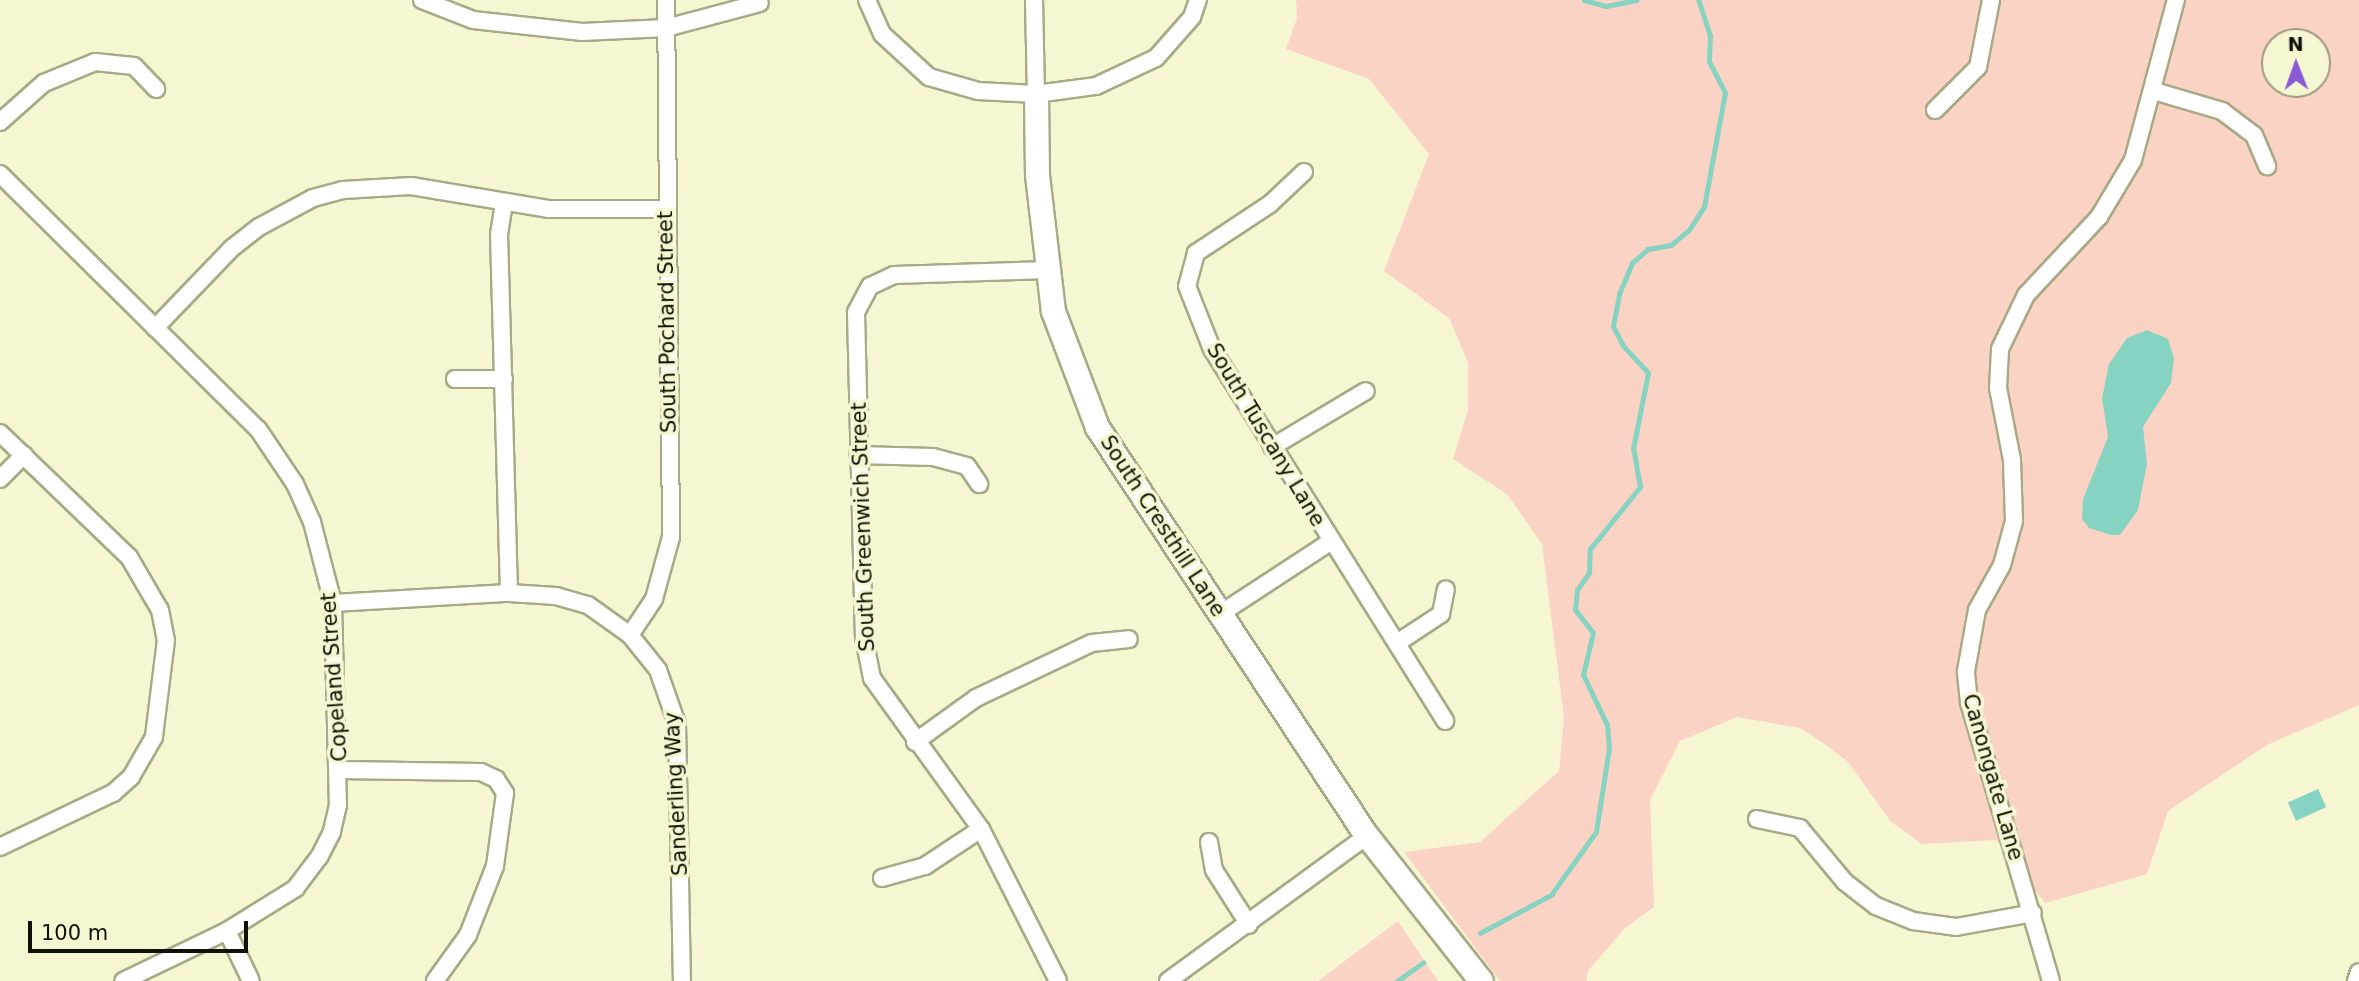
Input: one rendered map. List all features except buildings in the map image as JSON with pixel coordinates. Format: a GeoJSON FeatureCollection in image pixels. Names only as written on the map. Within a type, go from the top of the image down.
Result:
{"type":"FeatureCollection","features":[{"type":"Feature","properties":{"kind":"street"},"geometry":{"type":"LineString","coordinates":[[422,0],[472,20],[582,32],[666,29],[760,3]]}},
{"type":"Feature","properties":{"kind":"street","name":"South Pochard Street"},"geometry":{"type":"LineString","coordinates":[[630,635],[654,599],[671,537],[665,209],[666,0]]}},
{"type":"Feature","properties":{"kind":"street"},"geometry":{"type":"LineString","coordinates":[[867,0],[882,34],[929,77],[978,90],[1036,94],[1096,86],[1156,58],[1192,17],[1198,0]]}},
{"type":"Feature","properties":{"kind":"street","name":"South Cresthill Lane"},"geometry":{"type":"LineString","coordinates":[[1034,0],[1037,175],[1047,270],[1061,340],[1097,426],[1367,836],[1481,981]]}},
{"type":"Feature","properties":{"kind":"street"},"geometry":{"type":"LineString","coordinates":[[1934,110],[1978,67],[1991,0]]}},
{"type":"Feature","properties":{"kind":"street","name":"Canongate Lane"},"geometry":{"type":"LineString","coordinates":[[2051,981],[1969,702],[1966,671],[1977,610],[2003,565],[2014,522],[2012,460],[1998,388],[2000,349],[2026,295],[2099,217],[2133,160],[2154,91],[2176,0]]}},
{"type":"Feature","properties":{"kind":"street"},"geometry":{"type":"LineString","coordinates":[[0,122],[44,83],[95,62],[134,66],[156,89]]}},
{"type":"Feature","properties":{"kind":"street"},"geometry":{"type":"LineString","coordinates":[[2154,91],[2222,111],[2254,135],[2267,166]]}},
{"type":"Feature","properties":{"kind":"street","name":"South Tuscany Lane"},"geometry":{"type":"LineString","coordinates":[[1304,172],[1269,204],[1196,253],[1187,286],[1212,349],[1329,542],[1397,643],[1445,721]]}},
{"type":"Feature","properties":{"kind":"street","name":"Copeland Street"},"geometry":{"type":"LineString","coordinates":[[0,174],[258,429],[277,455],[313,522],[333,603],[340,770],[332,832],[319,857],[296,888],[226,931],[123,981]]}},
{"type":"Feature","properties":{"kind":"street"},"geometry":{"type":"LineString","coordinates":[[155,328],[232,248],[268,222],[313,198],[378,185],[411,186],[548,209],[665,209]]}},
{"type":"Feature","properties":{"kind":"street"},"geometry":{"type":"LineString","coordinates":[[505,203],[499,234],[509,593]]}},
{"type":"Feature","properties":{"kind":"street","name":"South Greenwich Street"},"geometry":{"type":"LineString","coordinates":[[1047,270],[894,275],[870,286],[856,312],[858,455],[864,638],[872,678],[915,742],[981,829],[1058,981]]}},
{"type":"Feature","properties":{"kind":"street"},"geometry":{"type":"LineString","coordinates":[[455,379],[504,379]]}},
{"type":"Feature","properties":{"kind":"street"},"geometry":{"type":"LineString","coordinates":[[1272,447],[1366,391]]}},
{"type":"Feature","properties":{"kind":"street"},"geometry":{"type":"LineString","coordinates":[[0,433],[129,557],[148,583],[166,640],[165,674],[154,737],[131,776],[113,793],[0,848]]}},
{"type":"Feature","properties":{"kind":"street"},"geometry":{"type":"LineString","coordinates":[[0,479],[24,455]]}},
{"type":"Feature","properties":{"kind":"street"},"geometry":{"type":"LineString","coordinates":[[858,455],[933,457],[967,466],[979,484]]}},
{"type":"Feature","properties":{"kind":"street"},"geometry":{"type":"LineString","coordinates":[[1220,614],[1329,542]]}},
{"type":"Feature","properties":{"kind":"street"},"geometry":{"type":"LineString","coordinates":[[1397,643],[1441,614],[1446,589]]}},
{"type":"Feature","properties":{"kind":"street","name":"Sanderling Way"},"geometry":{"type":"LineString","coordinates":[[333,603],[509,593],[556,596],[588,605],[630,635],[658,670],[677,724],[682,981]]}},
{"type":"Feature","properties":{"kind":"street"},"geometry":{"type":"LineString","coordinates":[[915,742],[976,698],[1092,643],[1129,639]]}},
{"type":"Feature","properties":{"kind":"street"},"geometry":{"type":"LineString","coordinates":[[340,770],[481,772],[496,779],[505,793],[495,866],[468,935],[435,981]]}},
{"type":"Feature","properties":{"kind":"street"},"geometry":{"type":"LineString","coordinates":[[1757,819],[1800,828],[1845,882],[1876,906],[1913,921],[1956,927],[2033,913]]}},
{"type":"Feature","properties":{"kind":"street"},"geometry":{"type":"LineString","coordinates":[[882,878],[925,866],[981,829]]}},
{"type":"Feature","properties":{"kind":"street"},"geometry":{"type":"LineString","coordinates":[[1168,981],[1249,925],[1367,836]]}},
{"type":"Feature","properties":{"kind":"street"},"geometry":{"type":"LineString","coordinates":[[1209,842],[1214,870],[1249,925]]}},
{"type":"Feature","properties":{"kind":"street"},"geometry":{"type":"LineString","coordinates":[[226,931],[251,981]]}},
{"type":"Feature","properties":{"kind":"street"},"geometry":{"type":"LineString","coordinates":[[2356,981],[2359,971]]}},
{"type":"Feature","properties":{"kind":"shaded area"},"geometry":{"type":"Polygon","coordinates":[[[1296,0],[2359,0],[2359,705],[2267,745],[2168,811],[2147,874],[2045,903],[1996,840],[1922,844],[1891,822],[1848,762],[1825,744],[1800,728],[1737,717],[1680,741],[1650,800],[1654,907],[1625,928],[1588,971],[1586,981],[1500,981],[1404,852],[1480,842],[1559,771],[1564,718],[1542,544],[1507,494],[1453,459],[1468,410],[1468,362],[1449,318],[1384,271],[1429,154],[1369,79],[1286,49],[1297,18],[1296,0]]]}},
{"type":"Feature","properties":{"kind":"shaded area"},"geometry":{"type":"Polygon","coordinates":[[[1398,921],[1438,981],[1318,981],[1398,921]]]}},
{"type":"Feature","properties":{"kind":"water"},"geometry":{"type":"Polygon","coordinates":[[[2147,330],[2168,339],[2174,358],[2171,383],[2143,427],[2147,464],[2138,510],[2120,535],[2111,535],[2089,528],[2082,519],[2083,499],[2108,437],[2102,398],[2109,364],[2127,338],[2147,330]]]}},
{"type":"Feature","properties":{"kind":"water"},"geometry":{"type":"Polygon","coordinates":[[[2318,789],[2326,807],[2296,821],[2288,802],[2318,789]]]}},
{"type":"Feature","properties":{"kind":"waterway"},"geometry":{"type":"LineString","coordinates":[[1584,0],[1606,6],[1636,0]]}},
{"type":"Feature","properties":{"kind":"waterway"},"geometry":{"type":"LineString","coordinates":[[1480,933],[1551,895],[1596,832],[1609,748],[1607,725],[1583,675],[1593,633],[1575,610],[1577,590],[1589,573],[1590,549],[1640,487],[1633,449],[1648,373],[1623,346],[1613,326],[1619,294],[1632,263],[1648,249],[1671,245],[1689,230],[1704,207],[1725,93],[1709,62],[1710,36],[1698,0]]}},
{"type":"Feature","properties":{"kind":"waterway"},"geometry":{"type":"LineString","coordinates":[[1397,981],[1423,963]]}}]}
